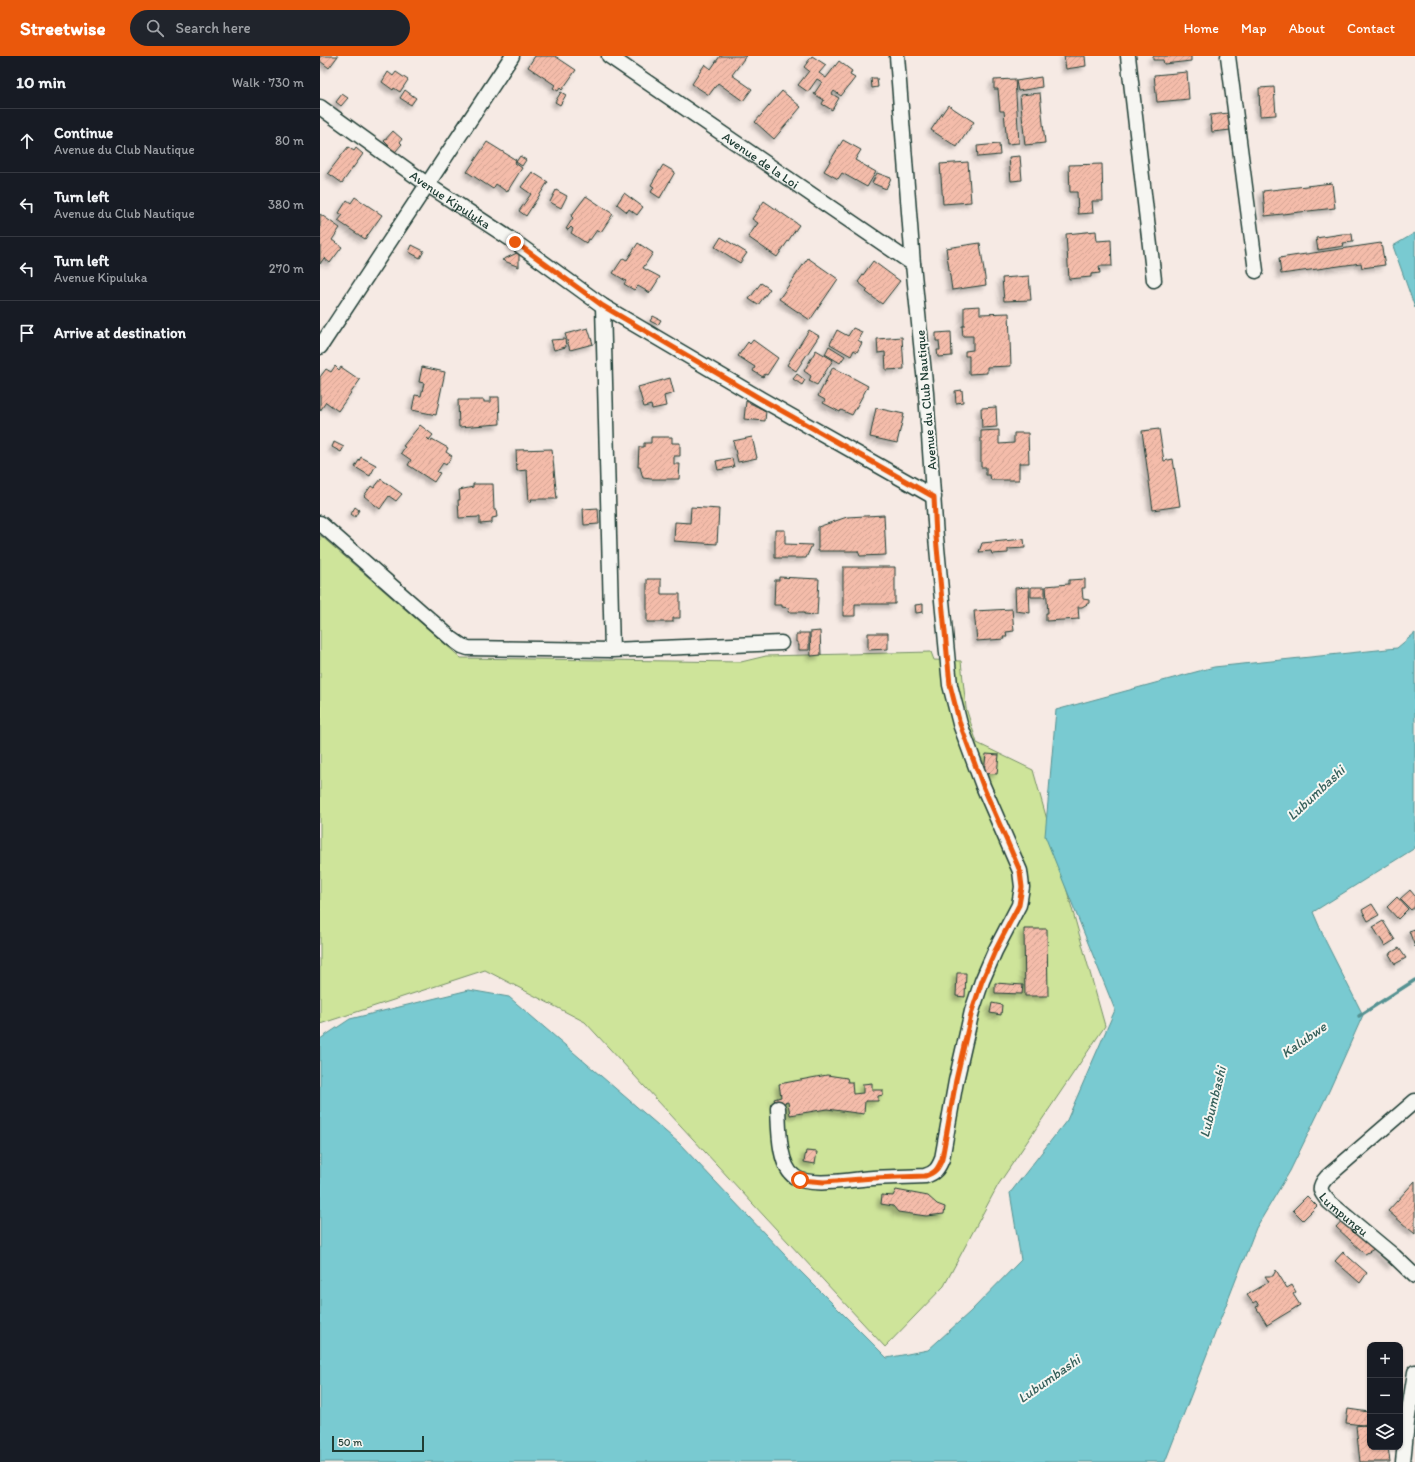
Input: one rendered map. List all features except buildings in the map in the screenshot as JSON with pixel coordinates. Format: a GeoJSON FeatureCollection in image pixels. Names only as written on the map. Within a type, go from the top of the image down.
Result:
{"type":"FeatureCollection","features":[{"type":"Feature","properties":{"kind":"street"},"geometry":{"type":"LineString","coordinates":[[320,348],[512,56]]}},
{"type":"Feature","properties":{"kind":"street","name":"Avenue de la Loi"},"geometry":{"type":"LineString","coordinates":[[609,56],[913,264]]}},
{"type":"Feature","properties":{"kind":"street","name":"Avenue du Club Nautique"},"geometry":{"type":"LineString","coordinates":[[778,1108],[780,1145],[783,1157],[794,1177],[800,1180],[824,1182],[925,1176],[933,1174],[939,1167],[942,1159],[956,1080],[972,1011],[982,981],[995,951],[1019,905],[1022,887],[1020,871],[983,786],[960,724],[950,685],[936,537],[926,393],[913,264],[897,56]]}},
{"type":"Feature","properties":{"kind":"street"},"geometry":{"type":"LineString","coordinates":[[1128,56],[1154,280]]}},
{"type":"Feature","properties":{"kind":"street"},"geometry":{"type":"LineString","coordinates":[[1228,56],[1256,271]]}},
{"type":"Feature","properties":{"kind":"street","name":"Avenue Kipuluka"},"geometry":{"type":"LineString","coordinates":[[320,107],[428,185],[515,242],[603,306],[761,399],[934,497]]}},
{"type":"Feature","properties":{"kind":"street"},"geometry":{"type":"LineString","coordinates":[[603,306],[612,650]]}},
{"type":"Feature","properties":{"kind":"street"},"geometry":{"type":"LineString","coordinates":[[320,523],[462,646],[468,648],[612,650],[781,643]]}},
{"type":"Feature","properties":{"kind":"street","name":"Lumpungu"},"geometry":{"type":"LineString","coordinates":[[1415,1101],[1327,1177],[1321,1183],[1320,1189],[1322,1194],[1329,1202],[1394,1256],[1415,1276]]}},
{"type":"Feature","properties":{"kind":"street"},"geometry":{"type":"LineString","coordinates":[[1403,1462],[1415,1372]]}},
{"type":"Feature","properties":{"kind":"green space"},"geometry":{"type":"Polygon","coordinates":[[[320,535],[461,658],[741,662],[766,656],[931,652],[934,660],[961,661],[966,708],[977,743],[1033,770],[1105,1026],[998,1185],[944,1286],[885,1347],[585,1022],[485,970],[320,1024],[320,535]]]}},
{"type":"Feature","properties":{"kind":"water"},"geometry":{"type":"Polygon","coordinates":[[[1415,233],[1415,308],[1393,246],[1415,233]]]}},
{"type":"Feature","properties":{"kind":"water","name":"Lubumbashi"},"geometry":{"type":"Polygon","coordinates":[[[1415,633],[1415,848],[1313,912],[1326,942],[1363,1015],[1329,1091],[1290,1171],[1256,1228],[1165,1462],[320,1462],[320,1039],[350,1019],[469,990],[509,997],[679,1143],[800,1271],[887,1358],[928,1350],[970,1312],[1021,1260],[1010,1193],[1067,1120],[1115,1010],[1045,836],[1056,710],[1214,667],[1397,648],[1415,633]]]}},
{"type":"Feature","properties":{"kind":"waterway","name":"Kalubwe"},"geometry":{"type":"LineString","coordinates":[[1359,1016],[1415,980]]}},
{"type":"Feature","properties":{"kind":"route"},"geometry":{"type":"LineString","coordinates":[[515,242],[603,306],[761,399],[934,497],[936,537],[950,685],[960,724],[983,786],[1020,871],[1022,887],[1019,905],[995,951],[982,981],[972,1011],[956,1080],[942,1159],[939,1167],[933,1174],[925,1176],[824,1182],[800,1180]]}}]}
